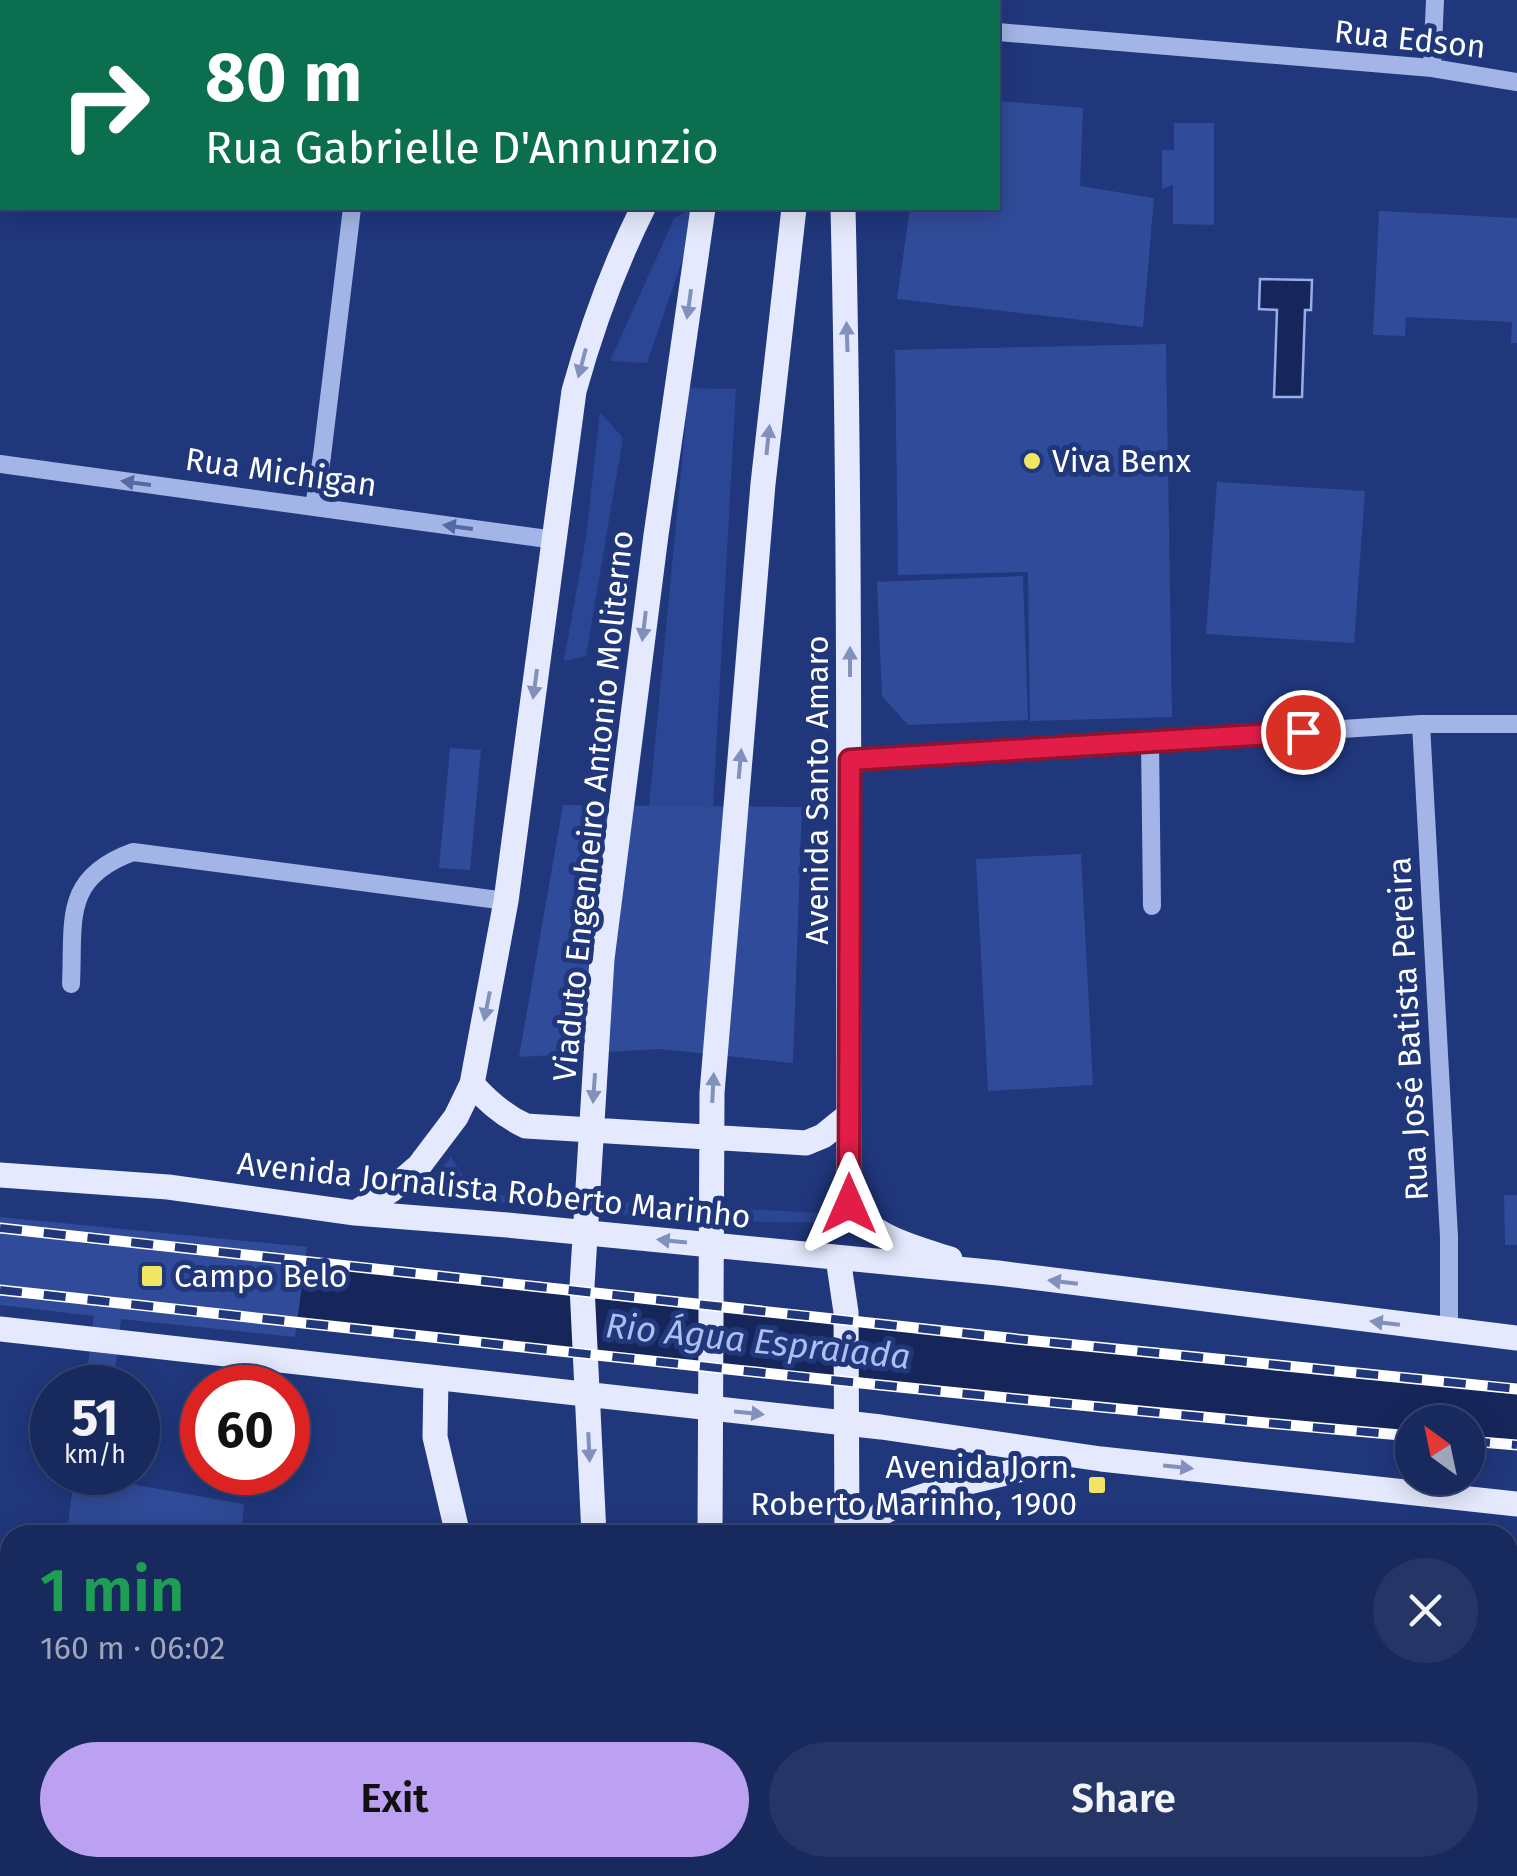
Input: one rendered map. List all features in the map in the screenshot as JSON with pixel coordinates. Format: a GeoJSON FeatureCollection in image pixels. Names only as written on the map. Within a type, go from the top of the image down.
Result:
{"type":"FeatureCollection","features":[{"type":"Feature","properties":{"kind":"main road"},"geometry":{"type":"LineString","coordinates":[[355,1212],[390,1191],[419,1166],[456,1116],[472,1084],[506,901],[574,390],[617,261],[642,210]]}},
{"type":"Feature","properties":{"kind":"main road","name":"Viaduto Engenheiro Antonio Moliterno"},"geometry":{"type":"LineString","coordinates":[[594,1525],[582,1286],[602,959],[703,210]]}},
{"type":"Feature","properties":{"kind":"main road"},"geometry":{"type":"LineString","coordinates":[[710,1525],[712,1093],[763,484],[794,210]]}},
{"type":"Feature","properties":{"kind":"main road","name":"Avenida Santo Amaro"},"geometry":{"type":"LineString","coordinates":[[843,210],[848,372],[849,1204],[874,1229],[922,1250],[998,1273]]}},
{"type":"Feature","properties":{"kind":"main road"},"geometry":{"type":"LineString","coordinates":[[472,1084],[509,1118],[526,1126],[806,1144],[849,1115]]}},
{"type":"Feature","properties":{"kind":"main road","name":"Avenida Jornalista Roberto Marinho"},"geometry":{"type":"LineString","coordinates":[[0,1174],[168,1187],[355,1212],[998,1273],[1517,1338]]}},
{"type":"Feature","properties":{"kind":"main road"},"geometry":{"type":"LineString","coordinates":[[838,1258],[846,1312],[847,1525]]}},
{"type":"Feature","properties":{"kind":"main road"},"geometry":{"type":"LineString","coordinates":[[0,1329],[1517,1504]]}},
{"type":"Feature","properties":{"kind":"main road"},"geometry":{"type":"LineString","coordinates":[[436,1378],[436,1437],[456,1525]]}},
{"type":"Feature","properties":{"kind":"main road"},"geometry":{"type":"LineString","coordinates":[[872,1525],[897,1505],[972,1481],[1081,1456]]}},
{"type":"Feature","properties":{"kind":"street"},"geometry":{"type":"LineString","coordinates":[[1432,68],[1435,0]]}},
{"type":"Feature","properties":{"kind":"street","name":"Rua Edson"},"geometry":{"type":"LineString","coordinates":[[1000,32],[1432,68],[1517,82]]}},
{"type":"Feature","properties":{"kind":"street"},"geometry":{"type":"LineString","coordinates":[[314,507],[352,210]]}},
{"type":"Feature","properties":{"kind":"street","name":"Rua Michigan"},"geometry":{"type":"LineString","coordinates":[[0,464],[555,540]]}},
{"type":"Feature","properties":{"kind":"street"},"geometry":{"type":"LineString","coordinates":[[850,760],[1420,724],[1517,724]]}},
{"type":"Feature","properties":{"kind":"street","name":"Rua José Batista Pereira"},"geometry":{"type":"LineString","coordinates":[[1420,724],[1450,1238],[1449,1331]]}},
{"type":"Feature","properties":{"kind":"street"},"geometry":{"type":"LineString","coordinates":[[1150,741],[1152,906]]}},
{"type":"Feature","properties":{"kind":"street"},"geometry":{"type":"LineString","coordinates":[[71,984],[76,900],[87,879],[111,860],[133,852],[506,901]]}},
{"type":"Feature","properties":{"kind":"shaded area"},"geometry":{"type":"Polygon","coordinates":[[[688,210],[699,212],[647,363],[610,361],[674,219],[688,210]]]}},
{"type":"Feature","properties":{"kind":"shaded area"},"geometry":{"type":"Polygon","coordinates":[[[1260,279],[1312,280],[1311,310],[1305,310],[1302,397],[1274,397],[1277,310],[1259,309],[1260,279]]]}},
{"type":"Feature","properties":{"kind":"shaded area"},"geometry":{"type":"Polygon","coordinates":[[[689,388],[736,389],[713,806],[649,806],[689,388]]]}},
{"type":"Feature","properties":{"kind":"shaded area"},"geometry":{"type":"Polygon","coordinates":[[[600,412],[623,438],[586,656],[564,661],[586,537],[600,412]]]}},
{"type":"Feature","properties":{"kind":"shaded area"},"geometry":{"type":"Polygon","coordinates":[[[451,1157],[468,1182],[483,1194],[837,1214],[835,1221],[824,1223],[670,1220],[498,1202],[419,1186],[451,1157]]]}},
{"type":"Feature","properties":{"kind":"building"},"geometry":{"type":"Polygon","coordinates":[[[1000,101],[1083,108],[1080,186],[1154,198],[1143,327],[897,299],[910,210],[1000,210],[1000,101]]]}},
{"type":"Feature","properties":{"kind":"building"},"geometry":{"type":"Polygon","coordinates":[[[1174,123],[1214,123],[1214,225],[1173,224],[1173,185],[1162,189],[1162,150],[1174,150],[1174,123]]]}},
{"type":"Feature","properties":{"kind":"building"},"geometry":{"type":"Polygon","coordinates":[[[1379,211],[1517,218],[1517,343],[1511,343],[1512,322],[1406,317],[1405,336],[1373,335],[1379,211]]]}},
{"type":"Feature","properties":{"kind":"building","name":"Viva Benx"},"geometry":{"type":"Polygon","coordinates":[[[1166,344],[1172,717],[1030,721],[1028,572],[898,575],[895,350],[1166,344]]]}},
{"type":"Feature","properties":{"kind":"building"},"geometry":{"type":"Polygon","coordinates":[[[1217,482],[1365,491],[1354,643],[1206,634],[1217,482]]]}},
{"type":"Feature","properties":{"kind":"building"},"geometry":{"type":"Polygon","coordinates":[[[1023,576],[1028,720],[908,725],[882,696],[877,582],[1023,576]]]}},
{"type":"Feature","properties":{"kind":"building"},"geometry":{"type":"Polygon","coordinates":[[[450,748],[481,750],[470,870],[439,868],[450,748]]]}},
{"type":"Feature","properties":{"kind":"building"},"geometry":{"type":"Polygon","coordinates":[[[563,805],[802,807],[793,1063],[661,1049],[519,1057],[563,805]]]}},
{"type":"Feature","properties":{"kind":"building"},"geometry":{"type":"Polygon","coordinates":[[[1081,854],[1093,1085],[988,1091],[976,859],[1081,854]]]}},
{"type":"Feature","properties":{"kind":"building"},"geometry":{"type":"Polygon","coordinates":[[[1504,1195],[1517,1195],[1517,1245],[1505,1245],[1504,1195]]]}},
{"type":"Feature","properties":{"kind":"building","name":"Campo Belo"},"geometry":{"type":"Polygon","coordinates":[[[0,1217],[307,1247],[295,1337],[121,1319],[116,1365],[88,1365],[94,1316],[0,1305],[0,1217]]]}},
{"type":"Feature","properties":{"kind":"building"},"geometry":{"type":"Polygon","coordinates":[[[160,1489],[244,1504],[242,1525],[68,1525],[72,1495],[160,1495],[160,1489]]]}},
{"type":"Feature","properties":{"kind":"waterway","name":"Rio Água Espraiada"},"geometry":{"type":"LineString","coordinates":[[210,1281],[1093,1378],[1517,1417]]}},
{"type":"Feature","properties":{"kind":"railway"},"geometry":{"type":"LineString","coordinates":[[0,1228],[1026,1340],[1517,1389]]}},
{"type":"Feature","properties":{"kind":"railway"},"geometry":{"type":"LineString","coordinates":[[0,1290],[882,1385],[1395,1434]]}},
{"type":"Feature","properties":{"kind":"railway"},"geometry":{"type":"LineString","coordinates":[[1485,1442],[1517,1445]]}},
{"type":"Feature","properties":{"kind":"place","name":"Viva Benx"},"geometry":{"type":"Point","coordinates":[1032,461]}},
{"type":"Feature","properties":{"kind":"place","name":"Campo Belo"},"geometry":{"type":"Point","coordinates":[152,1276]}},
{"type":"Feature","properties":{"kind":"place","name":"Avenida Jorn. Roberto Marinho, 1900"},"geometry":{"type":"Point","coordinates":[1097,1485]}},
{"type":"Feature","properties":{"kind":"route"},"geometry":{"type":"LineString","coordinates":[[849,1204],[850,760],[1303,732]]}}]}
